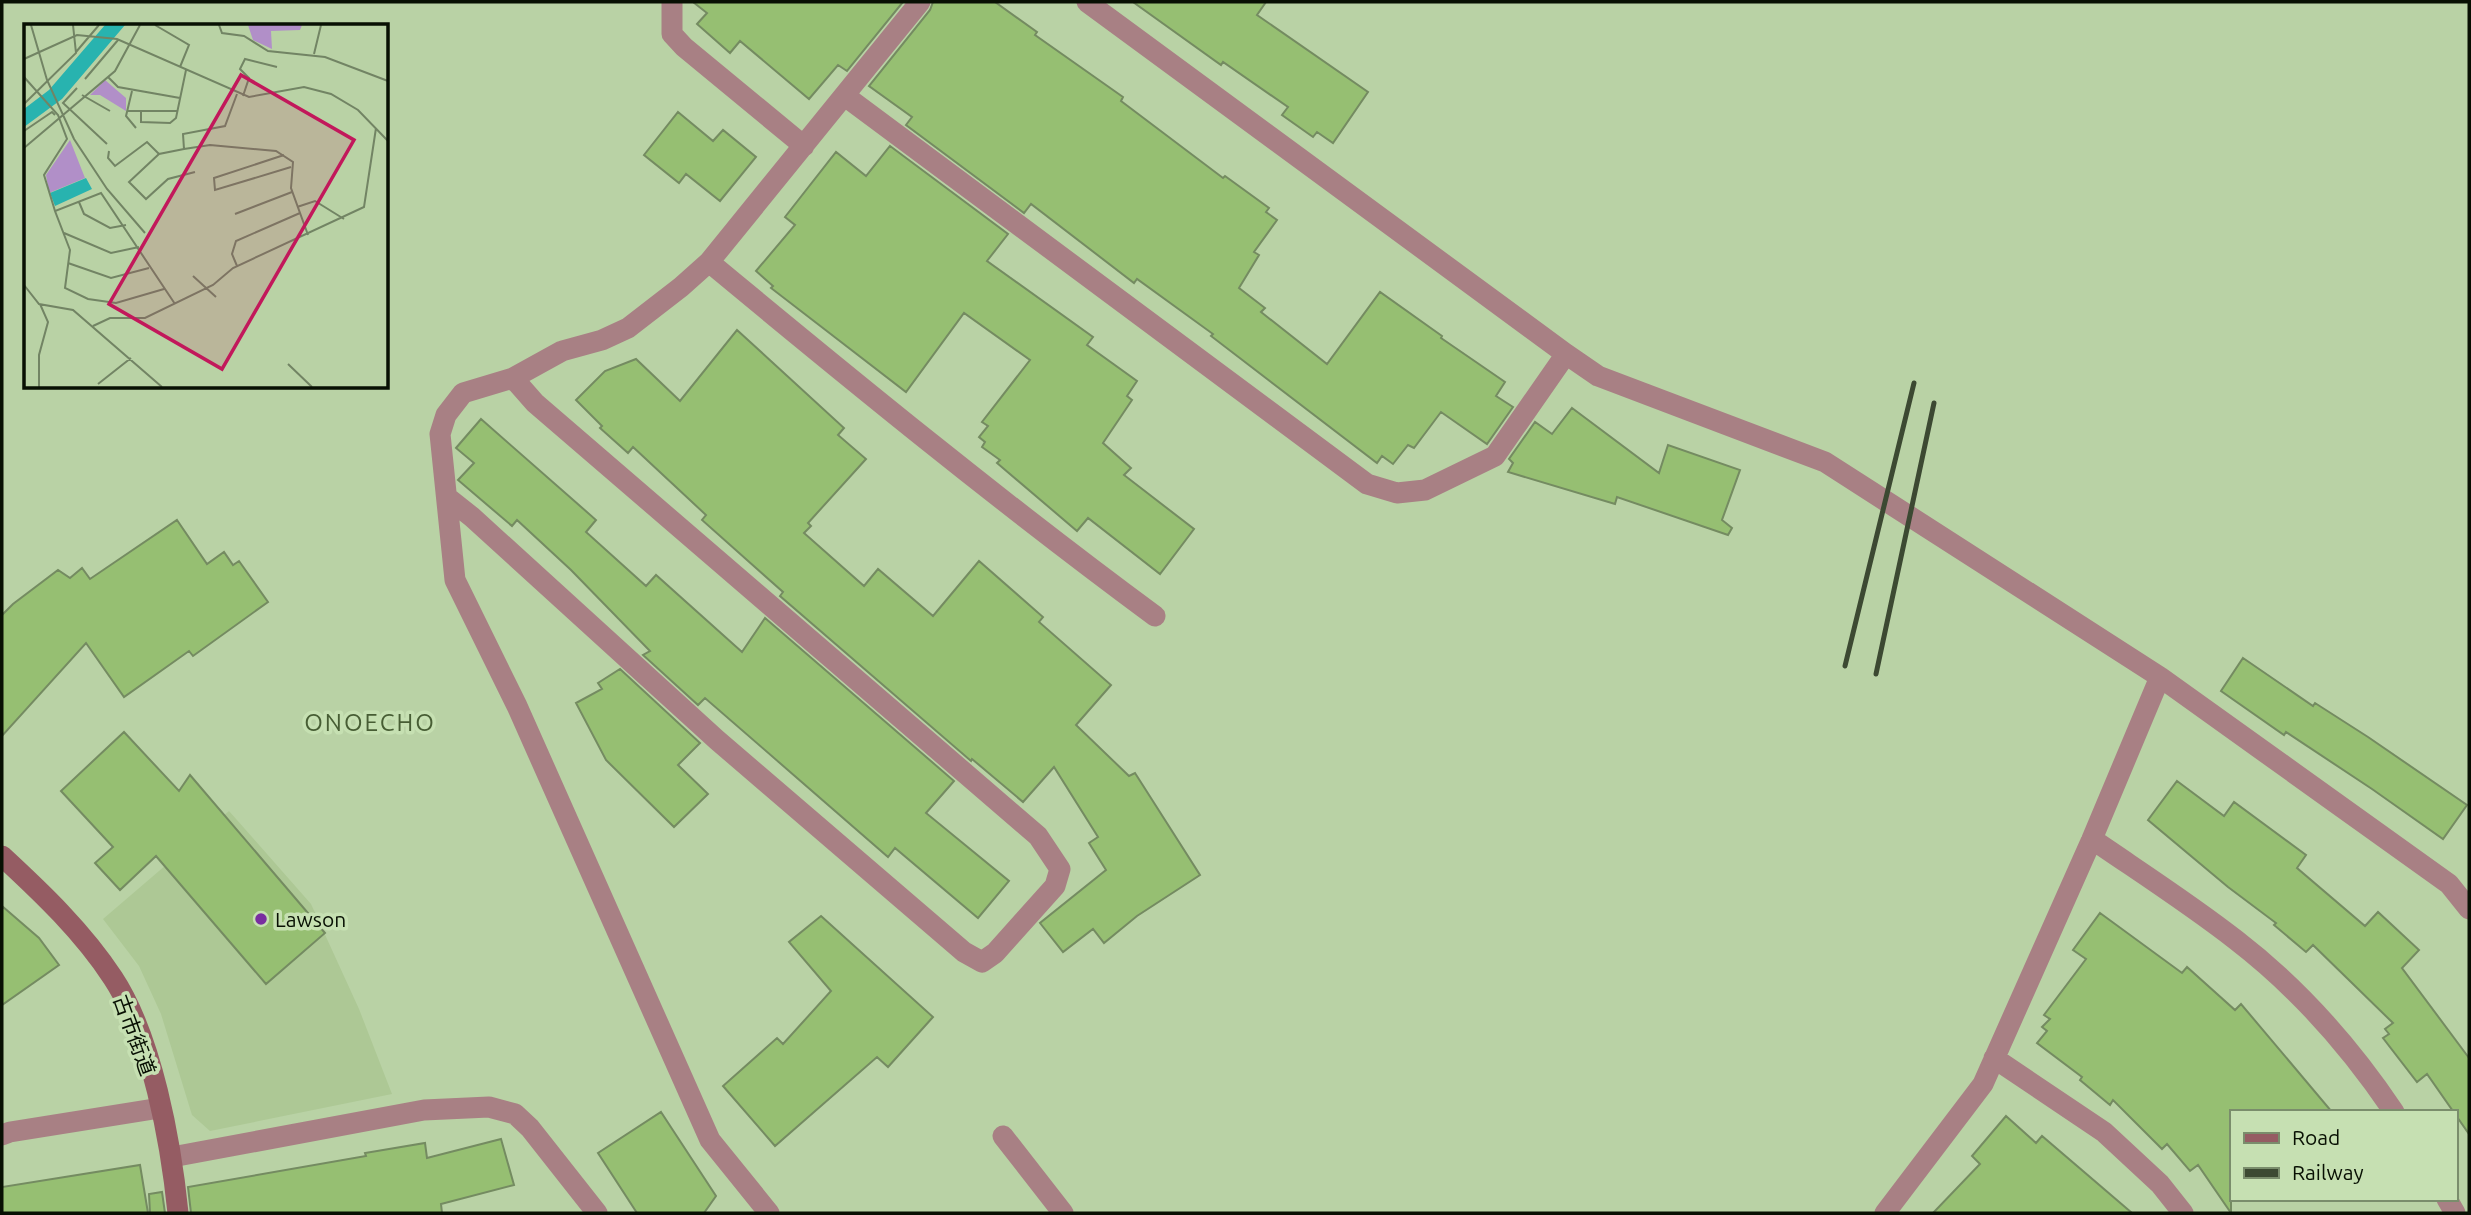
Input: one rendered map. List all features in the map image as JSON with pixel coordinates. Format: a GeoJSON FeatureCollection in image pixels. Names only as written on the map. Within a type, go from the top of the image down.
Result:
{"type":"FeatureCollection","features":[{"type":"Feature","properties":{"kind":"street"},"geometry":{"type":"LineString","coordinates":[[672,2],[672,33],[684,47],[804,146]]}},
{"type":"Feature","properties":{"kind":"street"},"geometry":{"type":"LineString","coordinates":[[769,1213],[710,1140],[517,706],[455,580],[440,434],[446,415],[463,393],[513,378],[562,351],[602,340],[628,328],[709,262],[920,2]]}},
{"type":"Feature","properties":{"kind":"street"},"geometry":{"type":"LineString","coordinates":[[1087,2],[1598,376],[1825,462],[2160,677],[2449,884],[2469,909]]}},
{"type":"Feature","properties":{"kind":"street"},"geometry":{"type":"LineString","coordinates":[[845,96],[1367,484],[1397,493],[1425,490],[1495,456],[1566,354]]}},
{"type":"Feature","properties":{"kind":"street"},"geometry":{"type":"LineString","coordinates":[[709,262],[1035,527],[1155,616]]}},
{"type":"Feature","properties":{"kind":"street"},"geometry":{"type":"LineString","coordinates":[[448,498],[717,740],[964,952],[982,962],[995,953],[1055,886],[1060,869],[1038,836],[535,403],[513,378]]}},
{"type":"Feature","properties":{"kind":"street"},"geometry":{"type":"LineString","coordinates":[[1885,1213],[1983,1084],[2092,839],[2160,677]]}},
{"type":"Feature","properties":{"kind":"street"},"geometry":{"type":"LineString","coordinates":[[2092,839],[2236,939],[2290,987],[2342,1042],[2393,1110]]}},
{"type":"Feature","properties":{"kind":"street","name":"古市街道"},"geometry":{"type":"LineString","coordinates":[[2,856],[68,920],[113,979],[130,1010],[172,1157],[178,1213]]}},
{"type":"Feature","properties":{"kind":"street"},"geometry":{"type":"LineString","coordinates":[[1994,1058],[2104,1132],[2160,1184],[2183,1213]]}},
{"type":"Feature","properties":{"kind":"street"},"geometry":{"type":"LineString","coordinates":[[172,1157],[425,1110],[489,1107],[515,1114],[530,1128],[597,1213]]}},
{"type":"Feature","properties":{"kind":"street"},"geometry":{"type":"LineString","coordinates":[[2,1136],[10,1132],[160,1108]]}},
{"type":"Feature","properties":{"kind":"street"},"geometry":{"type":"LineString","coordinates":[[1003,1136],[1063,1213]]}},
{"type":"Feature","properties":{"kind":"shaded area"},"geometry":{"type":"Polygon","coordinates":[[[229,811],[311,904],[359,1009],[392,1094],[210,1131],[192,1115],[161,1014],[139,966],[103,919],[229,811]]]}},
{"type":"Feature","properties":{"kind":"building"},"geometry":{"type":"Polygon","coordinates":[[[693,2],[903,2],[847,71],[838,65],[809,99],[740,41],[730,53],[697,24],[707,13],[693,2]]]}},
{"type":"Feature","properties":{"kind":"building"},"geometry":{"type":"Polygon","coordinates":[[[933,2],[995,2],[1037,32],[1035,35],[1123,97],[1121,101],[1223,178],[1225,176],[1269,208],[1266,212],[1277,220],[1254,252],[1259,255],[1239,288],[1265,308],[1261,312],[1327,364],[1380,292],[1505,382],[1496,396],[1513,407],[1487,444],[1441,412],[1414,448],[1408,445],[1393,464],[1382,456],[1377,463],[1211,336],[1213,334],[1137,279],[1134,283],[1031,204],[1024,213],[906,125],[912,117],[869,86],[930,10],[933,2]]]}},
{"type":"Feature","properties":{"kind":"building"},"geometry":{"type":"Polygon","coordinates":[[[1133,2],[1266,2],[1257,15],[1368,92],[1333,143],[1317,132],[1313,137],[1282,115],[1288,107],[1223,62],[1221,65],[1133,2]]]}},
{"type":"Feature","properties":{"kind":"building"},"geometry":{"type":"Polygon","coordinates":[[[678,112],[713,141],[723,130],[756,157],[720,201],[686,174],[679,183],[644,155],[678,112]]]}},
{"type":"Feature","properties":{"kind":"building"},"geometry":{"type":"Polygon","coordinates":[[[890,146],[1008,234],[987,261],[1093,337],[1087,345],[1137,381],[1127,396],[1132,400],[1103,443],[1131,468],[1124,475],[1194,529],[1160,574],[1088,518],[1077,531],[997,463],[1000,460],[982,447],[985,442],[979,437],[988,426],[982,422],[1030,360],[964,313],[906,392],[771,288],[773,286],[756,271],[795,225],[785,217],[836,152],[866,176],[890,146]]]}},
{"type":"Feature","properties":{"kind":"building"},"geometry":{"type":"Polygon","coordinates":[[[737,330],[844,428],[838,435],[866,459],[808,523],[811,526],[804,533],[864,586],[878,569],[933,616],[979,561],[1043,617],[1039,622],[1111,685],[1076,725],[1129,776],[1135,773],[1200,875],[1137,916],[1104,943],[1093,929],[1063,952],[1040,923],[1106,870],[1089,843],[1098,837],[1054,767],[1023,802],[972,759],[971,761],[780,596],[783,592],[702,520],[706,515],[633,447],[628,453],[600,428],[602,426],[576,400],[605,371],[636,359],[680,401],[737,330]]]}},
{"type":"Feature","properties":{"kind":"building"},"geometry":{"type":"Polygon","coordinates":[[[1572,408],[1659,473],[1668,445],[1740,470],[1722,520],[1732,528],[1728,535],[1617,497],[1615,504],[1508,472],[1513,463],[1509,459],[1535,422],[1552,434],[1572,408]]]}},
{"type":"Feature","properties":{"kind":"building"},"geometry":{"type":"Polygon","coordinates":[[[481,419],[596,520],[586,532],[646,586],[656,575],[742,652],[765,618],[954,781],[926,813],[1009,881],[978,918],[895,848],[888,857],[705,698],[698,705],[643,655],[650,651],[571,570],[517,520],[512,526],[458,480],[474,463],[456,448],[481,419]]]}},
{"type":"Feature","properties":{"kind":"building"},"geometry":{"type":"Polygon","coordinates":[[[177,520],[207,564],[224,552],[233,565],[239,561],[268,602],[193,656],[189,651],[124,697],[86,643],[2,736],[2,615],[58,570],[70,578],[82,568],[90,579],[177,520]]]}},
{"type":"Feature","properties":{"kind":"building"},"geometry":{"type":"Polygon","coordinates":[[[2243,658],[2313,706],[2315,703],[2368,737],[2467,805],[2443,839],[2372,789],[2286,732],[2284,735],[2221,691],[2243,658]]]}},
{"type":"Feature","properties":{"kind":"building"},"geometry":{"type":"Polygon","coordinates":[[[620,669],[700,743],[678,765],[708,794],[674,827],[606,760],[576,703],[602,689],[598,683],[620,669]]]}},
{"type":"Feature","properties":{"kind":"building"},"geometry":{"type":"Polygon","coordinates":[[[124,732],[179,791],[190,775],[325,933],[266,984],[156,856],[120,890],[95,863],[113,847],[61,791],[124,732]]]}},
{"type":"Feature","properties":{"kind":"building"},"geometry":{"type":"Polygon","coordinates":[[[2177,781],[2224,816],[2234,802],[2306,855],[2297,868],[2365,926],[2378,912],[2419,950],[2402,968],[2469,1058],[2469,1134],[2457,1117],[2457,1110],[2452,1110],[2427,1074],[2417,1082],[2383,1038],[2389,1034],[2385,1029],[2393,1023],[2313,945],[2306,952],[2274,925],[2276,923],[2148,820],[2177,781]]]}},
{"type":"Feature","properties":{"kind":"building"},"geometry":{"type":"Polygon","coordinates":[[[2,906],[39,938],[59,965],[2,1005],[2,906]]]}},
{"type":"Feature","properties":{"kind":"building"},"geometry":{"type":"Polygon","coordinates":[[[2100,913],[2182,973],[2187,967],[2235,1010],[2241,1004],[2330,1110],[2230,1110],[2231,1213],[2198,1165],[2190,1171],[2167,1144],[2162,1149],[2113,1100],[2110,1105],[2080,1080],[2082,1077],[2037,1043],[2047,1031],[2042,1027],[2050,1019],[2044,1015],[2086,959],[2073,950],[2100,913]]]}},
{"type":"Feature","properties":{"kind":"building"},"geometry":{"type":"Polygon","coordinates":[[[821,916],[933,1017],[888,1067],[877,1057],[775,1146],[723,1086],[777,1038],[783,1044],[831,991],[789,942],[821,916]]]}},
{"type":"Feature","properties":{"kind":"building"},"geometry":{"type":"Polygon","coordinates":[[[661,1112],[716,1196],[704,1213],[637,1213],[598,1153],[661,1112]]]}},
{"type":"Feature","properties":{"kind":"building"},"geometry":{"type":"Polygon","coordinates":[[[2006,1116],[2036,1143],[2042,1136],[2132,1213],[1933,1213],[1980,1164],[1972,1156],[2006,1116]]]}},
{"type":"Feature","properties":{"kind":"building"},"geometry":{"type":"Polygon","coordinates":[[[501,1139],[514,1185],[441,1204],[442,1213],[191,1213],[188,1187],[425,1143],[427,1158],[501,1139]]]}},
{"type":"Feature","properties":{"kind":"building"},"geometry":{"type":"Polygon","coordinates":[[[140,1165],[148,1213],[2,1213],[2,1187],[140,1165]]]}},
{"type":"Feature","properties":{"kind":"building"},"geometry":{"type":"Polygon","coordinates":[[[162,1192],[165,1213],[150,1213],[149,1194],[162,1192]]]}},
{"type":"Feature","properties":{"kind":"railway"},"geometry":{"type":"LineString","coordinates":[[1845,666],[1914,383]]}},
{"type":"Feature","properties":{"kind":"railway"},"geometry":{"type":"LineString","coordinates":[[1876,674],[1934,403]]}},
{"type":"Feature","properties":{"kind":"place","name":"Lawson"},"geometry":{"type":"Point","coordinates":[261,919]}},
{"type":"Feature","properties":{"kind":"district","name":"ONOECHO"},"geometry":{"type":"Point","coordinates":[370,722]}}]}
